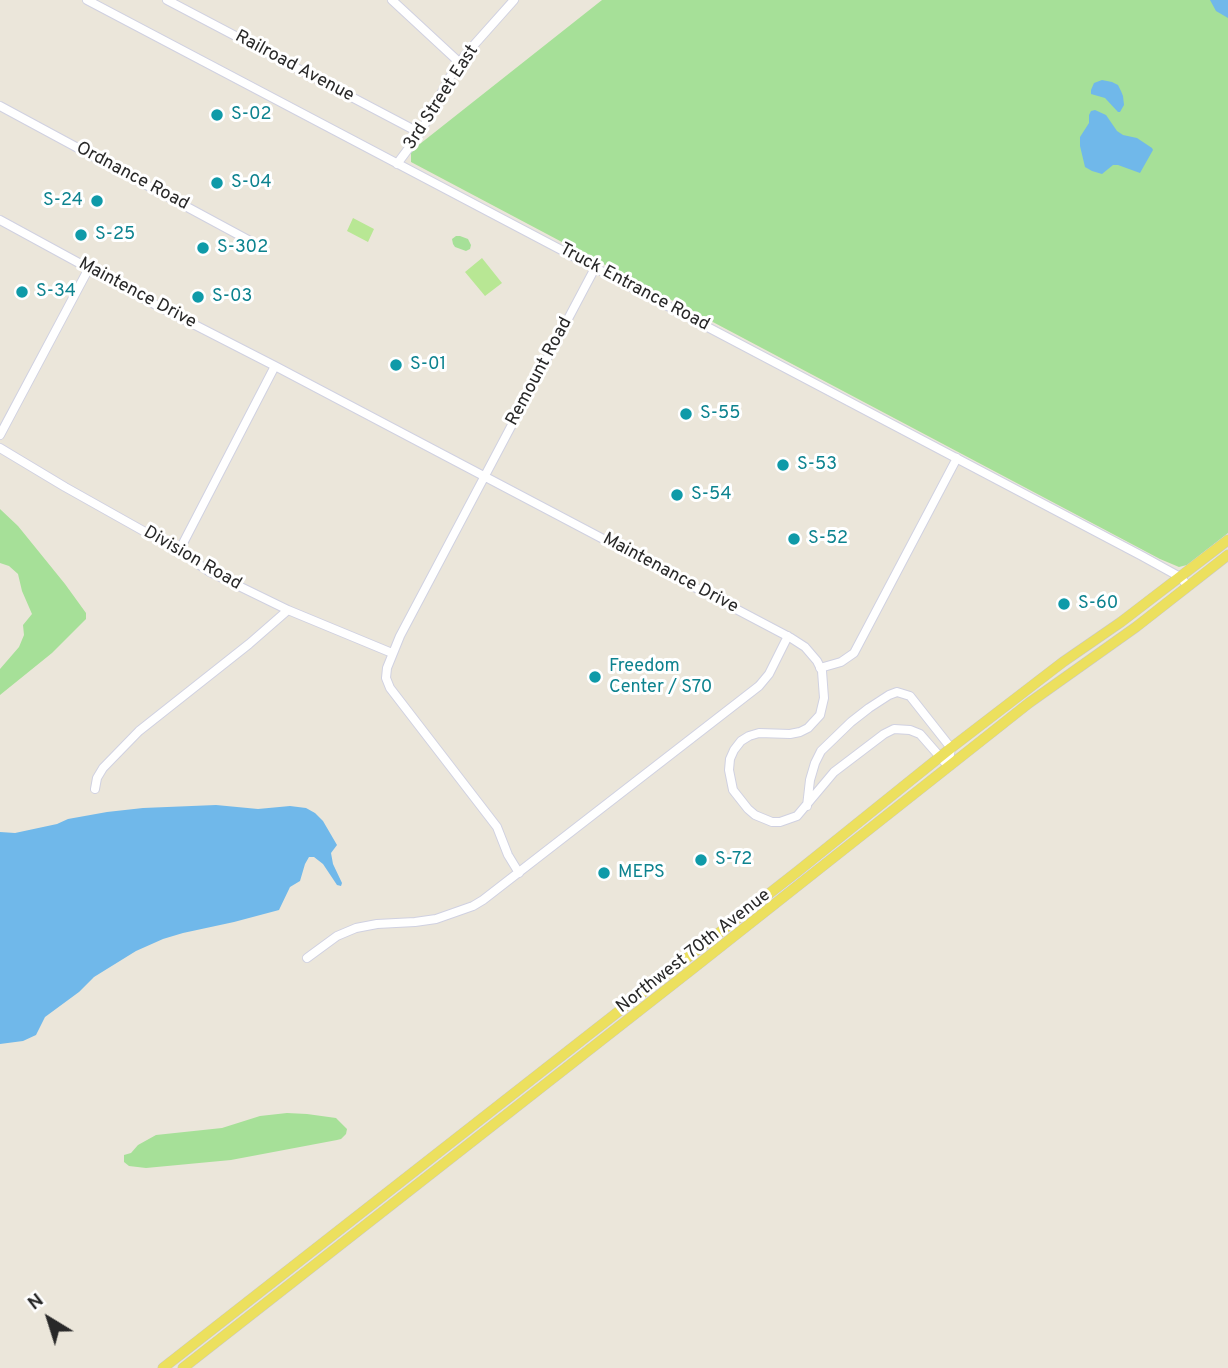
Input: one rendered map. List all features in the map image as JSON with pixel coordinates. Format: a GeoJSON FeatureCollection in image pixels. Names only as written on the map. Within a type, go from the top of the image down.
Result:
{"type":"FeatureCollection","features":[{"type":"Feature","properties":{"kind":"main road","name":"Northwest 70th Avenue"},"geometry":{"type":"LineString","coordinates":[[163,1368],[951,748],[1228,540]]}},
{"type":"Feature","properties":{"kind":"main road","name":"Northwest 70th Avenue"},"geometry":{"type":"LineString","coordinates":[[183,1368],[1057,681],[1136,627],[1228,555]]}},
{"type":"Feature","properties":{"kind":"street","name":"Truck Entrance Road"},"geometry":{"type":"LineString","coordinates":[[87,0],[1180,577]]}},
{"type":"Feature","properties":{"kind":"street","name":"Railroad Avenue"},"geometry":{"type":"LineString","coordinates":[[167,0],[420,133]]}},
{"type":"Feature","properties":{"kind":"street"},"geometry":{"type":"LineString","coordinates":[[392,0],[460,63]]}},
{"type":"Feature","properties":{"kind":"street","name":"3rd Street East"},"geometry":{"type":"LineString","coordinates":[[397,164],[420,133],[450,77],[514,0]]}},
{"type":"Feature","properties":{"kind":"street","name":"Ordnance Road"},"geometry":{"type":"LineString","coordinates":[[0,106],[263,248]]}},
{"type":"Feature","properties":{"kind":"street","name":"Maintence Drive"},"geometry":{"type":"LineString","coordinates":[[0,220],[275,366]]}},
{"type":"Feature","properties":{"kind":"street"},"geometry":{"type":"LineString","coordinates":[[0,435],[89,268]]}},
{"type":"Feature","properties":{"kind":"street","name":"Remount Road"},"geometry":{"type":"LineString","coordinates":[[392,653],[595,268]]}},
{"type":"Feature","properties":{"kind":"street"},"geometry":{"type":"LineString","coordinates":[[179,551],[275,366]]}},
{"type":"Feature","properties":{"kind":"street","name":"Maintenance Drive"},"geometry":{"type":"LineString","coordinates":[[275,366],[788,636],[805,647],[820,668]]}},
{"type":"Feature","properties":{"kind":"street","name":"Division Road"},"geometry":{"type":"LineString","coordinates":[[0,449],[179,551],[210,572],[288,610],[392,653]]}},
{"type":"Feature","properties":{"kind":"street"},"geometry":{"type":"LineString","coordinates":[[948,766],[920,734],[894,729],[834,772],[797,816],[780,822],[772,822],[748,809],[733,790],[729,770],[734,750],[749,736],[759,733],[790,734],[808,728],[820,715],[824,698],[820,668],[841,662],[854,653],[957,458]]}},
{"type":"Feature","properties":{"kind":"street"},"geometry":{"type":"LineString","coordinates":[[1180,577],[1188,586]]}},
{"type":"Feature","properties":{"kind":"street"},"geometry":{"type":"LineString","coordinates":[[95,789],[103,768],[139,731],[288,610]]}},
{"type":"Feature","properties":{"kind":"street"},"geometry":{"type":"LineString","coordinates":[[307,958],[337,936],[356,928],[377,923],[428,921],[483,900],[759,686],[769,674],[788,636]]}},
{"type":"Feature","properties":{"kind":"street"},"geometry":{"type":"LineString","coordinates":[[392,653],[386,678],[390,688],[497,827],[508,855],[519,873]]}},
{"type":"Feature","properties":{"kind":"street"},"geometry":{"type":"LineString","coordinates":[[807,806],[810,779],[821,751],[851,722],[897,692],[910,696],[951,748],[948,766]]}},
{"type":"Feature","properties":{"kind":"green space"},"geometry":{"type":"Polygon","coordinates":[[[602,0],[1228,0],[1228,533],[1187,565],[1179,567],[1160,559],[411,162],[411,151],[602,0]]]}},
{"type":"Feature","properties":{"kind":"green space"},"geometry":{"type":"Polygon","coordinates":[[[353,218],[374,229],[368,242],[347,231],[353,218]]]}},
{"type":"Feature","properties":{"kind":"green space"},"geometry":{"type":"Polygon","coordinates":[[[456,236],[468,239],[470,249],[466,251],[455,247],[452,239],[456,236]]]}},
{"type":"Feature","properties":{"kind":"green space"},"geometry":{"type":"Polygon","coordinates":[[[482,258],[502,283],[485,296],[465,272],[482,258]]]}},
{"type":"Feature","properties":{"kind":"green space"},"geometry":{"type":"Polygon","coordinates":[[[0,509],[18,526],[65,584],[86,613],[86,619],[52,653],[0,695],[0,669],[19,647],[24,635],[23,625],[32,614],[18,574],[9,566],[0,563],[0,509]]]}},
{"type":"Feature","properties":{"kind":"green space"},"geometry":{"type":"Polygon","coordinates":[[[287,1113],[336,1118],[347,1129],[346,1134],[337,1140],[231,1160],[146,1168],[129,1166],[124,1162],[124,1155],[156,1135],[222,1128],[260,1116],[287,1113]]]}},
{"type":"Feature","properties":{"kind":"water"},"geometry":{"type":"Polygon","coordinates":[[[1210,0],[1228,0],[1228,18],[1216,11],[1210,0]]]}},
{"type":"Feature","properties":{"kind":"water"},"geometry":{"type":"Polygon","coordinates":[[[1102,80],[1118,85],[1124,105],[1120,112],[1105,98],[1091,94],[1094,83],[1102,80]]]}},
{"type":"Feature","properties":{"kind":"water"},"geometry":{"type":"Polygon","coordinates":[[[1091,111],[1106,115],[1123,135],[1137,138],[1152,148],[1140,173],[1118,165],[1113,165],[1102,174],[1085,167],[1080,137],[1089,123],[1091,111]]]}},
{"type":"Feature","properties":{"kind":"water"},"geometry":{"type":"Polygon","coordinates":[[[216,805],[258,809],[290,806],[306,808],[315,813],[337,845],[331,853],[341,886],[337,885],[323,864],[314,857],[309,857],[300,881],[290,887],[279,910],[183,933],[136,951],[94,977],[79,992],[45,1017],[36,1035],[23,1041],[0,1044],[0,832],[15,833],[107,812],[216,805]]]}},
{"type":"Feature","properties":{"kind":"place","name":"S-02"},"geometry":{"type":"Point","coordinates":[217,115]}},
{"type":"Feature","properties":{"kind":"place","name":"S-04"},"geometry":{"type":"Point","coordinates":[217,183]}},
{"type":"Feature","properties":{"kind":"place","name":"S-24"},"geometry":{"type":"Point","coordinates":[97,201]}},
{"type":"Feature","properties":{"kind":"place","name":"S-25"},"geometry":{"type":"Point","coordinates":[81,235]}},
{"type":"Feature","properties":{"kind":"place","name":"S-302"},"geometry":{"type":"Point","coordinates":[203,248]}},
{"type":"Feature","properties":{"kind":"place","name":"S-34"},"geometry":{"type":"Point","coordinates":[22,292]}},
{"type":"Feature","properties":{"kind":"place","name":"S-03"},"geometry":{"type":"Point","coordinates":[198,297]}},
{"type":"Feature","properties":{"kind":"place","name":"S-01"},"geometry":{"type":"Point","coordinates":[396,365]}},
{"type":"Feature","properties":{"kind":"place","name":"S-55"},"geometry":{"type":"Point","coordinates":[686,414]}},
{"type":"Feature","properties":{"kind":"place","name":"S-53"},"geometry":{"type":"Point","coordinates":[783,465]}},
{"type":"Feature","properties":{"kind":"place","name":"S-54"},"geometry":{"type":"Point","coordinates":[677,495]}},
{"type":"Feature","properties":{"kind":"place","name":"S-52"},"geometry":{"type":"Point","coordinates":[794,539]}},
{"type":"Feature","properties":{"kind":"place","name":"S-60"},"geometry":{"type":"Point","coordinates":[1064,604]}},
{"type":"Feature","properties":{"kind":"place","name":"Freedom Center / S70"},"geometry":{"type":"Point","coordinates":[595,677]}},
{"type":"Feature","properties":{"kind":"place","name":"S-72"},"geometry":{"type":"Point","coordinates":[701,860]}},
{"type":"Feature","properties":{"kind":"place","name":"MEPS"},"geometry":{"type":"Point","coordinates":[604,873]}}]}
